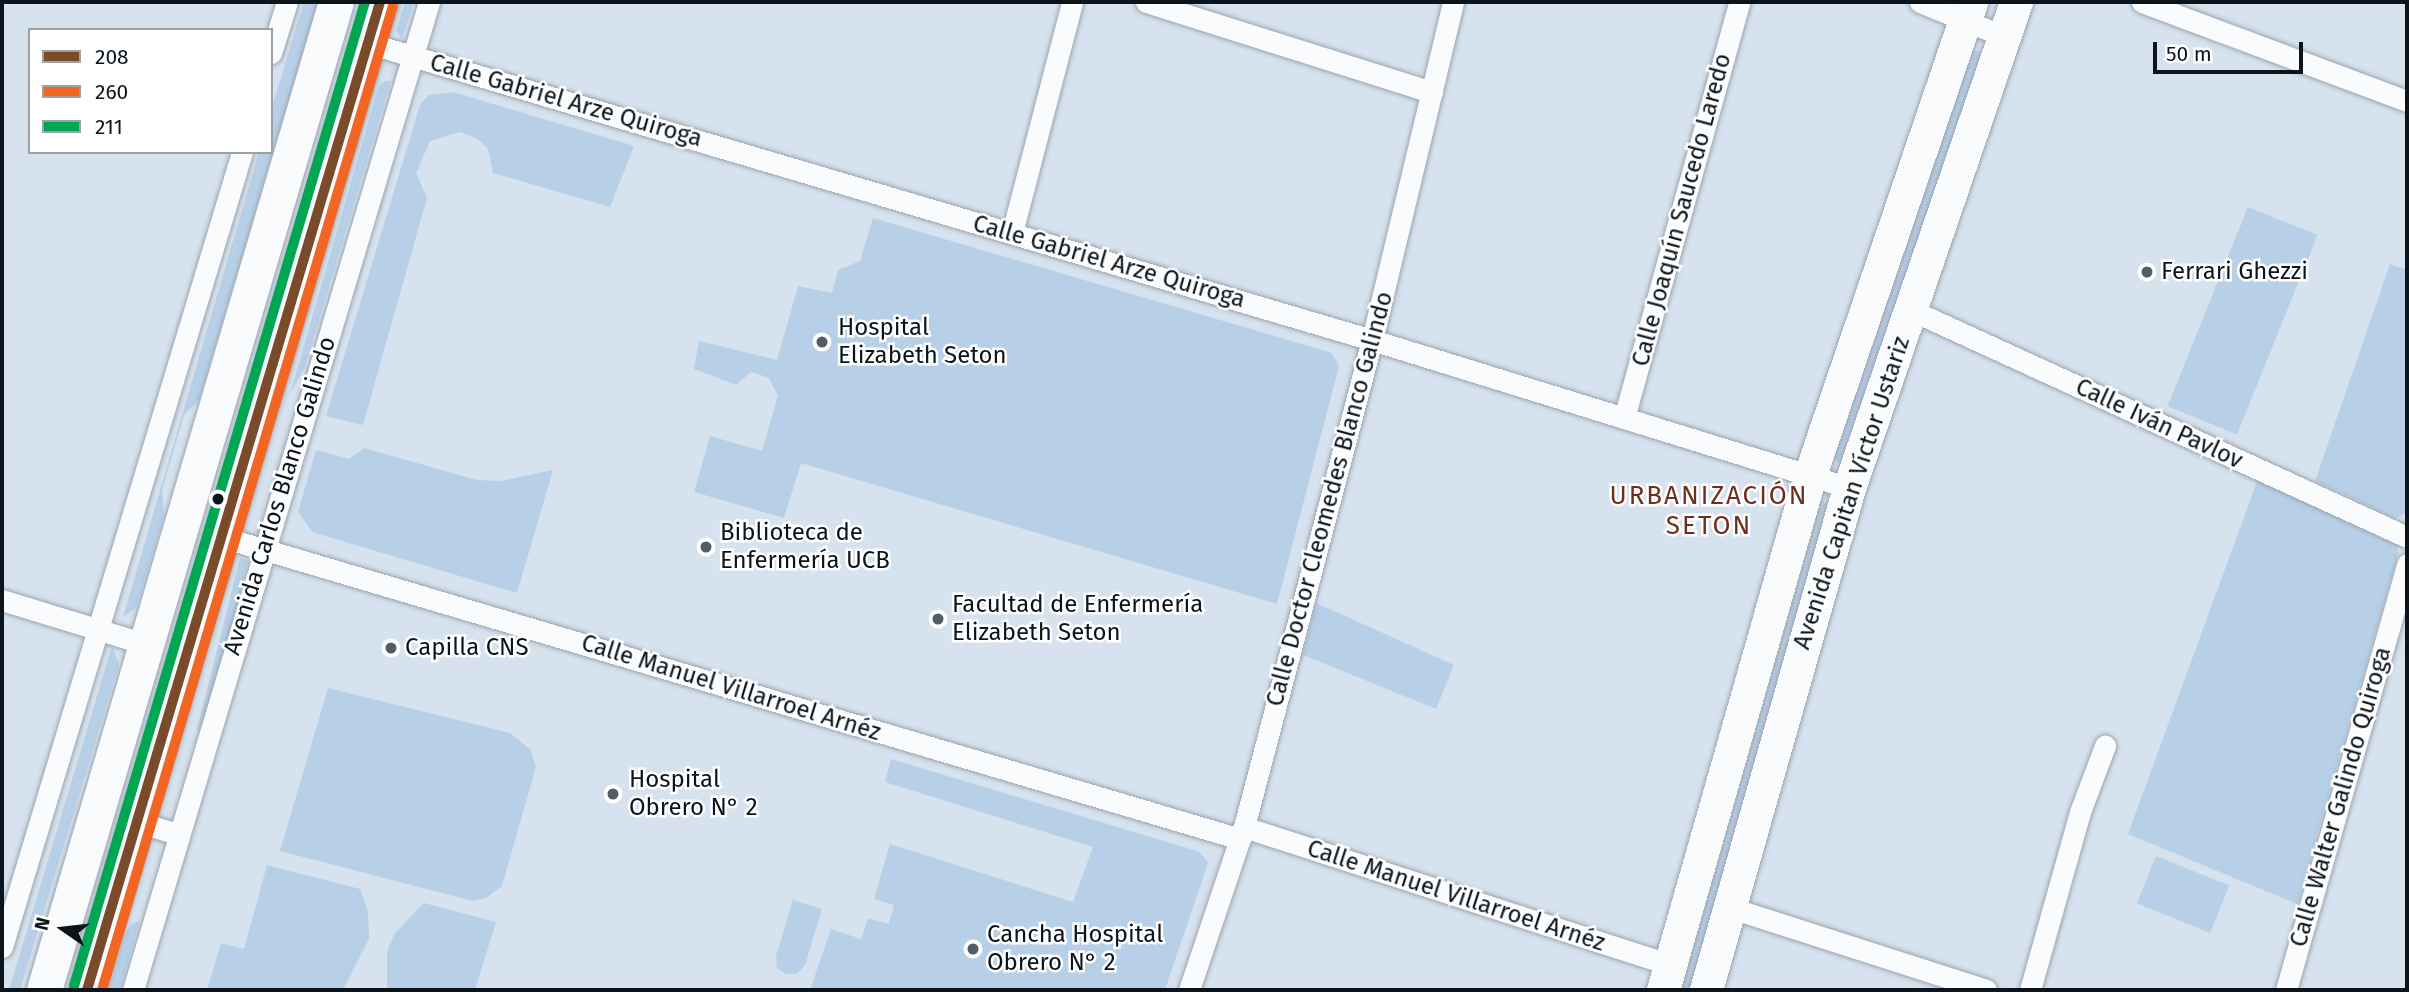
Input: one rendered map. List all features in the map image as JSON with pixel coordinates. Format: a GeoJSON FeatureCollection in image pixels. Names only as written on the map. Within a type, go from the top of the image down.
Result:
{"type":"FeatureCollection","features":[{"type":"Feature","properties":{"kind":"highway"},"geometry":{"type":"LineString","coordinates":[[44,990],[336,2]]}},
{"type":"Feature","properties":{"kind":"highway","name":"Avenida Carlos Blanco Galindo"},"geometry":{"type":"LineString","coordinates":[[87,990],[380,2]]}},
{"type":"Feature","properties":{"kind":"main road","name":"Avenida Capitan Víctor Ustariz"},"geometry":{"type":"LineString","coordinates":[[1706,990],[1849,488],[2015,2]]}},
{"type":"Feature","properties":{"kind":"main road","name":"Avenida Capitan Víctor Ustariz"},"geometry":{"type":"LineString","coordinates":[[1666,977],[1810,475],[1968,11]]}},
{"type":"Feature","properties":{"kind":"street"},"geometry":{"type":"LineString","coordinates":[[273,47],[287,2]]}},
{"type":"Feature","properties":{"kind":"street","name":"Avenida Carlos Blanco Galindo"},"geometry":{"type":"LineString","coordinates":[[133,990],[429,2]]}},
{"type":"Feature","properties":{"kind":"street"},"geometry":{"type":"LineString","coordinates":[[1012,233],[1072,2]]}},
{"type":"Feature","properties":{"kind":"street"},"geometry":{"type":"LineString","coordinates":[[1146,2],[1432,92]]}},
{"type":"Feature","properties":{"kind":"street","name":"Calle Doctor Cleomedes Blanco Galindo"},"geometry":{"type":"LineString","coordinates":[[1189,990],[1242,833],[1372,340],[1453,2]]}},
{"type":"Feature","properties":{"kind":"street","name":"Calle Joaquín Saucedo Laredo"},"geometry":{"type":"LineString","coordinates":[[1624,418],[1739,2]]}},
{"type":"Feature","properties":{"kind":"street"},"geometry":{"type":"LineString","coordinates":[[1920,2],[1968,11],[2003,36]]}},
{"type":"Feature","properties":{"kind":"street"},"geometry":{"type":"LineString","coordinates":[[2142,2],[2407,101]]}},
{"type":"Feature","properties":{"kind":"street","name":"Calle Gabriel Arze Quiroga"},"geometry":{"type":"LineString","coordinates":[[368,43],[1372,340],[1849,488]]}},
{"type":"Feature","properties":{"kind":"street"},"geometry":{"type":"LineString","coordinates":[[2,947],[241,154]]}},
{"type":"Feature","properties":{"kind":"street","name":"Calle Iván Pavlov"},"geometry":{"type":"LineString","coordinates":[[1911,310],[2407,537]]}},
{"type":"Feature","properties":{"kind":"street","name":"Calle Manuel Villarroel Arnéz"},"geometry":{"type":"LineString","coordinates":[[222,537],[1242,833],[1666,977]]}},
{"type":"Feature","properties":{"kind":"street","name":"Calle Walter Galindo Quiroga"},"geometry":{"type":"LineString","coordinates":[[2287,990],[2407,564]]}},
{"type":"Feature","properties":{"kind":"street"},"geometry":{"type":"LineString","coordinates":[[2,600],[148,645]]}},
{"type":"Feature","properties":{"kind":"street"},"geometry":{"type":"LineString","coordinates":[[2029,990],[2080,812],[2105,747]]}},
{"type":"Feature","properties":{"kind":"street"},"geometry":{"type":"LineString","coordinates":[[137,822],[178,834]]}},
{"type":"Feature","properties":{"kind":"street"},"geometry":{"type":"LineString","coordinates":[[1728,907],[1986,990]]}},
{"type":"Feature","properties":{"kind":"shaded area"},"geometry":{"type":"Polygon","coordinates":[[[304,2],[318,2],[273,153],[273,103],[304,2]]]}},
{"type":"Feature","properties":{"kind":"shaded area"},"geometry":{"type":"Polygon","coordinates":[[[405,2],[414,2],[402,39],[396,31],[405,2]]]}},
{"type":"Feature","properties":{"kind":"shaded area"},"geometry":{"type":"Polygon","coordinates":[[[1971,52],[1983,54],[1844,462],[1838,463],[1832,457],[1971,52]]]}},
{"type":"Feature","properties":{"kind":"shaded area"},"geometry":{"type":"Polygon","coordinates":[[[391,81],[305,367],[290,394],[379,85],[391,81]]]}},
{"type":"Feature","properties":{"kind":"shaded area"},"geometry":{"type":"Polygon","coordinates":[[[453,92],[634,146],[610,207],[493,173],[488,149],[478,139],[460,132],[430,141],[416,173],[427,198],[363,425],[326,416],[420,105],[429,95],[453,92]]]}},
{"type":"Feature","properties":{"kind":"shaded area"},"geometry":{"type":"Polygon","coordinates":[[[258,154],[273,154],[199,400],[184,415],[162,490],[164,516],[136,608],[123,617],[258,154]]]}},
{"type":"Feature","properties":{"kind":"shaded area"},"geometry":{"type":"Polygon","coordinates":[[[2248,207],[2318,235],[2237,434],[2167,406],[2248,207]]]}},
{"type":"Feature","properties":{"kind":"shaded area"},"geometry":{"type":"Polygon","coordinates":[[[873,218],[1332,353],[1339,366],[1277,604],[801,463],[784,518],[694,492],[710,436],[762,451],[778,396],[769,378],[751,372],[736,385],[694,369],[699,341],[777,360],[798,286],[832,293],[838,270],[860,261],[873,218]]]}},
{"type":"Feature","properties":{"kind":"shaded area"},"geometry":{"type":"Polygon","coordinates":[[[2390,264],[2407,270],[2407,513],[2395,518],[2315,481],[2390,264]]]}},
{"type":"Feature","properties":{"kind":"shaded area"},"geometry":{"type":"Polygon","coordinates":[[[364,448],[477,480],[501,481],[553,470],[517,593],[312,532],[298,512],[316,450],[349,459],[364,448]]]}},
{"type":"Feature","properties":{"kind":"shaded area"},"geometry":{"type":"Polygon","coordinates":[[[2259,476],[2397,545],[2398,554],[2297,904],[2128,834],[2259,476]]]}},
{"type":"Feature","properties":{"kind":"shaded area"},"geometry":{"type":"Polygon","coordinates":[[[1818,499],[1830,506],[1694,990],[1676,990],[1818,499]]]}},
{"type":"Feature","properties":{"kind":"shaded area"},"geometry":{"type":"Polygon","coordinates":[[[240,558],[248,560],[205,732],[197,730],[240,558]]]}},
{"type":"Feature","properties":{"kind":"shaded area"},"geometry":{"type":"Polygon","coordinates":[[[1316,603],[1454,665],[1436,709],[1303,655],[1316,603]]]}},
{"type":"Feature","properties":{"kind":"shaded area"},"geometry":{"type":"Polygon","coordinates":[[[112,646],[119,664],[20,990],[9,990],[112,646]]]}},
{"type":"Feature","properties":{"kind":"shaded area"},"geometry":{"type":"Polygon","coordinates":[[[328,688],[510,733],[530,749],[536,767],[502,886],[486,898],[473,901],[280,851],[328,688]]]}},
{"type":"Feature","properties":{"kind":"shaded area"},"geometry":{"type":"Polygon","coordinates":[[[891,759],[1200,852],[1208,863],[1165,990],[810,990],[831,929],[861,939],[868,918],[889,924],[894,905],[874,899],[890,844],[1073,902],[1093,847],[885,782],[891,759]]]}},
{"type":"Feature","properties":{"kind":"shaded area"},"geometry":{"type":"Polygon","coordinates":[[[2156,856],[2229,886],[2210,933],[2137,903],[2156,856]]]}},
{"type":"Feature","properties":{"kind":"shaded area"},"geometry":{"type":"Polygon","coordinates":[[[267,865],[360,889],[368,912],[369,939],[343,990],[207,990],[221,943],[244,949],[267,865]]]}},
{"type":"Feature","properties":{"kind":"shaded area"},"geometry":{"type":"Polygon","coordinates":[[[793,900],[822,909],[805,965],[797,974],[786,974],[777,968],[776,956],[793,900]]]}},
{"type":"Feature","properties":{"kind":"shaded area"},"geometry":{"type":"Polygon","coordinates":[[[424,903],[496,922],[475,990],[387,990],[387,951],[395,933],[424,903]]]}},
{"type":"Feature","properties":{"kind":"shaded area"},"geometry":{"type":"Polygon","coordinates":[[[140,921],[120,990],[108,990],[125,934],[131,924],[140,921]]]}},
{"type":"Feature","properties":{"kind":"transit line","name":"211"},"geometry":{"type":"LineString","coordinates":[[74,986],[365,2]]}},
{"type":"Feature","properties":{"kind":"transit line","name":"208"},"geometry":{"type":"LineString","coordinates":[[87,990],[380,2]]}},
{"type":"Feature","properties":{"kind":"transit line","name":"260"},"geometry":{"type":"LineString","coordinates":[[102,990],[393,6]]}},
{"type":"Feature","properties":{"kind":"place","name":"Ferrari Ghezzi"},"geometry":{"type":"Point","coordinates":[2147,272]}},
{"type":"Feature","properties":{"kind":"place","name":"Hospital Elizabeth Seton"},"geometry":{"type":"Point","coordinates":[822,342]}},
{"type":"Feature","properties":{"kind":"place","name":"Biblioteca de Enfermería UCB"},"geometry":{"type":"Point","coordinates":[706,547]}},
{"type":"Feature","properties":{"kind":"place","name":"Facultad de Enfermería Elizabeth Seton"},"geometry":{"type":"Point","coordinates":[938,619]}},
{"type":"Feature","properties":{"kind":"place","name":"Capilla CNS"},"geometry":{"type":"Point","coordinates":[391,648]}},
{"type":"Feature","properties":{"kind":"place","name":"Hospital Obrero N° 2"},"geometry":{"type":"Point","coordinates":[613,794]}},
{"type":"Feature","properties":{"kind":"place","name":"Cancha Hospital Obrero N° 2"},"geometry":{"type":"Point","coordinates":[973,949]}},
{"type":"Feature","properties":{"kind":"district","name":"URBANIZACIÓN SETON"},"geometry":{"type":"Point","coordinates":[1709,511]}}]}
